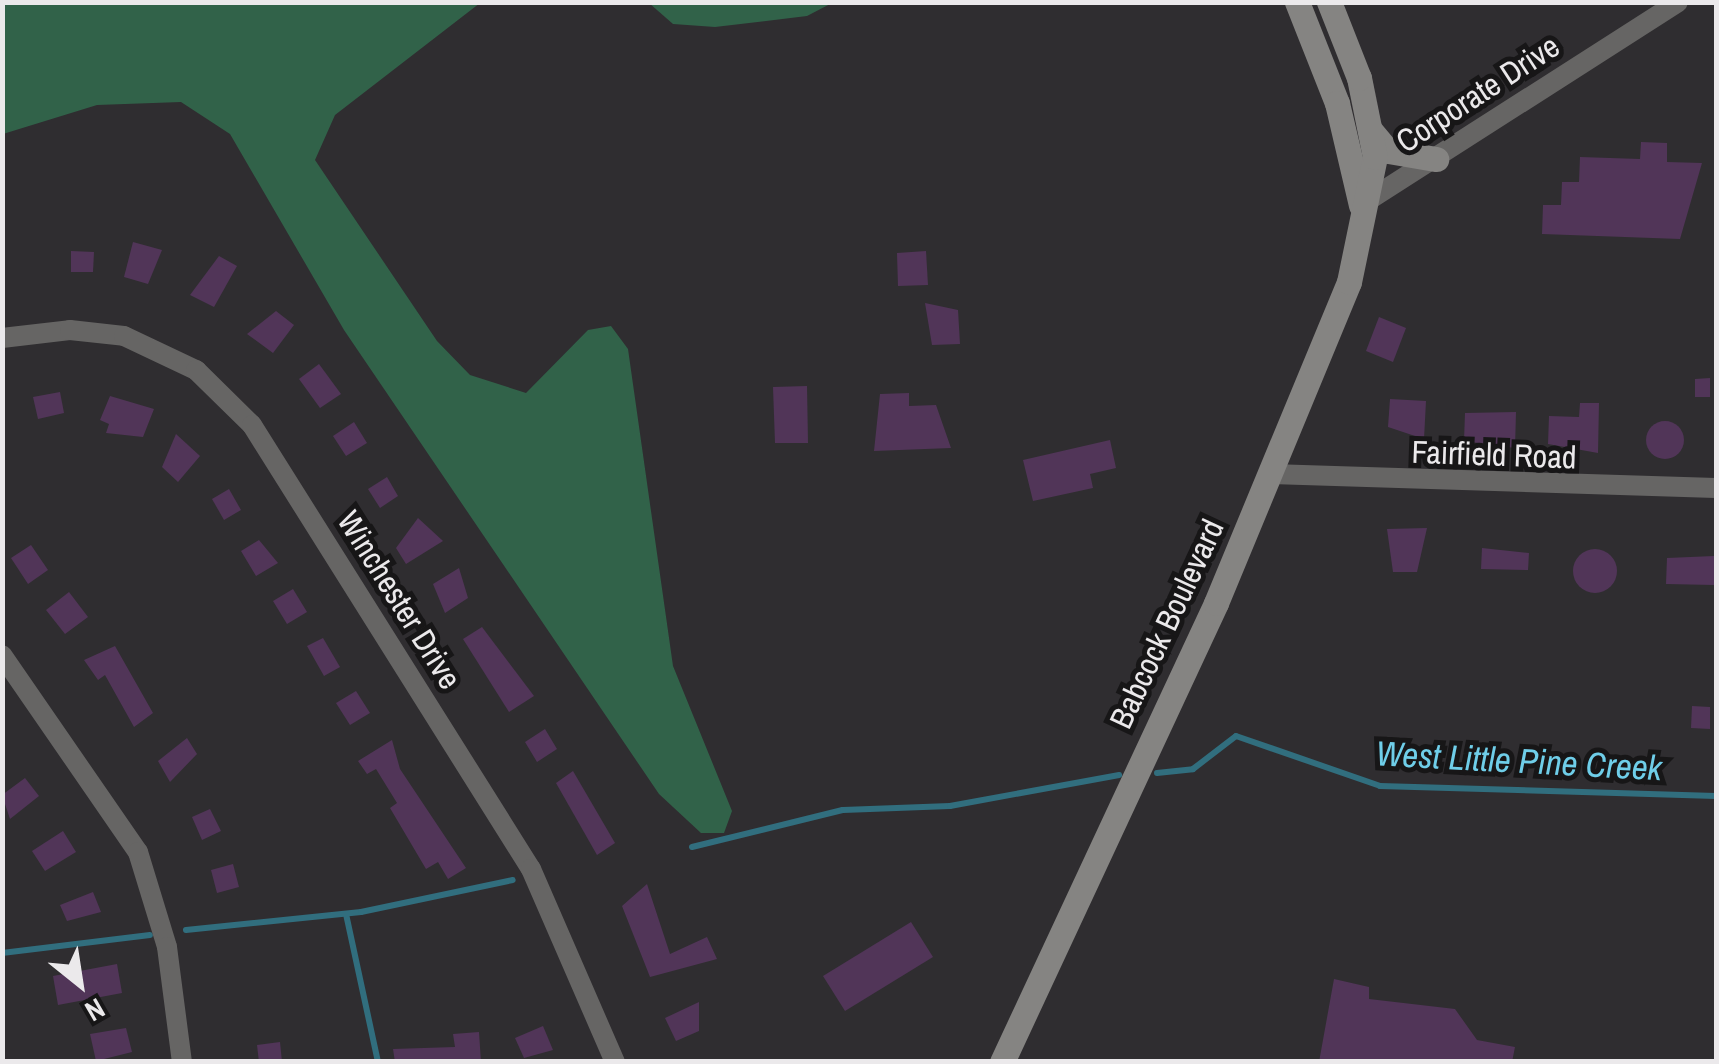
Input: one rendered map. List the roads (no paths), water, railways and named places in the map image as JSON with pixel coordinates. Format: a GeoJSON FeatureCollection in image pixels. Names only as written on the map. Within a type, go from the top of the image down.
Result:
{"type":"FeatureCollection","features":[{"type":"Feature","properties":{"kind":"street","name":"Babcock Boulevard"},"geometry":{"type":"LineString","coordinates":[[1297,2],[1337,102],[1362,204]]}},
{"type":"Feature","properties":{"kind":"street","name":"Babcock Boulevard"},"geometry":{"type":"LineString","coordinates":[[1002,1062],[1271,474],[1350,282],[1362,204],[1374,171],[1371,132],[1329,2]]}},
{"type":"Feature","properties":{"kind":"street","name":"Corporate Drive"},"geometry":{"type":"LineString","coordinates":[[1362,204],[1678,2]]}},
{"type":"Feature","properties":{"kind":"street"},"geometry":{"type":"LineString","coordinates":[[1371,132],[1388,150],[1436,158]]}},
{"type":"Feature","properties":{"kind":"street","name":"Winchester Drive"},"geometry":{"type":"LineString","coordinates":[[2,338],[70,330],[124,336],[196,370],[252,425],[531,869],[615,1062]]}},
{"type":"Feature","properties":{"kind":"street","name":"Fairfield Road"},"geometry":{"type":"LineString","coordinates":[[1271,474],[1716,488]]}},
{"type":"Feature","properties":{"kind":"street"},"geometry":{"type":"LineString","coordinates":[[2,655],[138,852],[167,947],[182,1062]]}},
{"type":"Feature","properties":{"kind":"waterway","name":"West Little Pine Creek"},"geometry":{"type":"LineString","coordinates":[[1157,773],[1193,769],[1236,736],[1380,786],[1716,796]]}},
{"type":"Feature","properties":{"kind":"waterway","name":"West Little Pine Creek"},"geometry":{"type":"LineString","coordinates":[[692,847],[843,810],[950,806],[1119,775]]}},
{"type":"Feature","properties":{"kind":"waterway","name":"West Little Pine Creek"},"geometry":{"type":"LineString","coordinates":[[186,930],[361,912],[513,880]]}},
{"type":"Feature","properties":{"kind":"waterway"},"geometry":{"type":"LineString","coordinates":[[346,914],[378,1062]]}},
{"type":"Feature","properties":{"kind":"waterway","name":"West Little Pine Creek"},"geometry":{"type":"LineString","coordinates":[[2,953],[150,935]]}}]}
